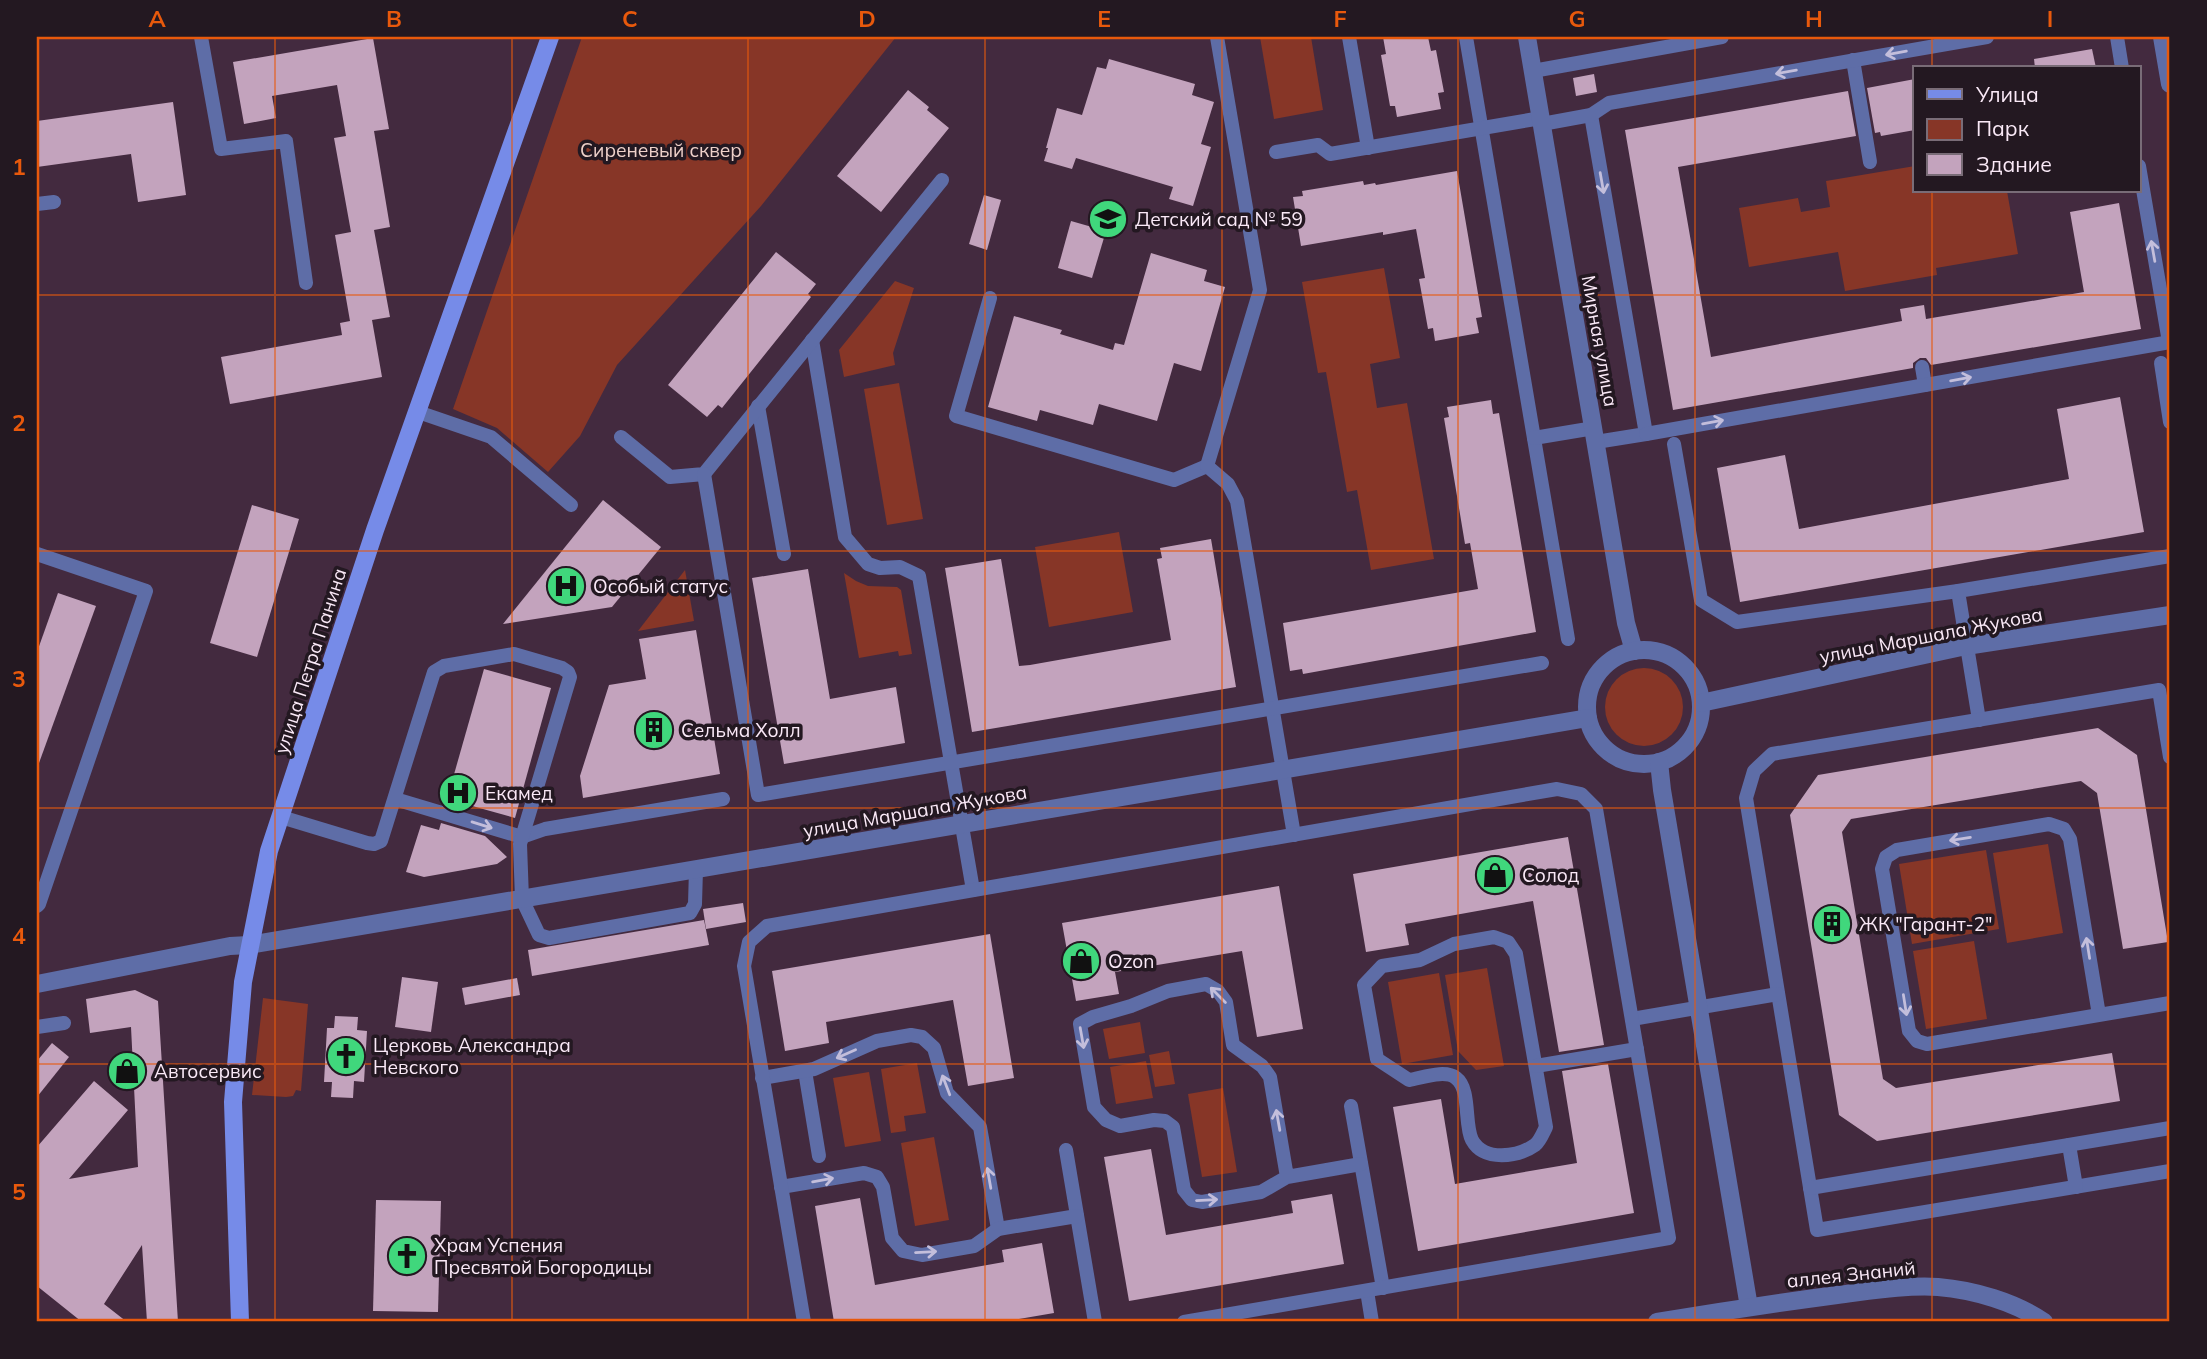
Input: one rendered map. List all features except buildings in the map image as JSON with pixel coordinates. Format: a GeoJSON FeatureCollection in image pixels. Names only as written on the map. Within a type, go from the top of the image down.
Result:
{"type":"FeatureCollection","features":[{"type":"Feature","properties":{"kind":"main road","name":"улица Петра Панина"},"geometry":{"type":"LineString","coordinates":[[240,1322],[233,1102],[243,982],[269,851],[375,530],[550,37]]}},
{"type":"Feature","properties":{"kind":"street","name":"Мирная улица"},"geometry":{"type":"LineString","coordinates":[[1527,37],[1626,623],[1634,651]]}},
{"type":"Feature","properties":{"kind":"street"},"geometry":{"type":"LineString","coordinates":[[2162,37],[2170,85]]}},
{"type":"Feature","properties":{"kind":"street","name":"улица Маршала Жукова"},"geometry":{"type":"LineString","coordinates":[[1701,703],[1966,646],[2170,615]]}},
{"type":"Feature","properties":{"kind":"street"},"geometry":{"type":"LineString","coordinates":[[1634,651],[1656,651],[1677,660],[1695,681],[1701,703],[1698,724],[1690,740],[1679,752],[1659,762],[1643,764],[1616,756],[1599,742],[1588,718],[1588,694],[1597,674],[1613,659],[1634,651]]}},
{"type":"Feature","properties":{"kind":"street","name":"улица Маршала Жукова"},"geometry":{"type":"LineString","coordinates":[[39,980],[1588,718]]}},
{"type":"Feature","properties":{"kind":"street"},"geometry":{"type":"LineString","coordinates":[[1659,762],[1749,1307]]}},
{"type":"Feature","properties":{"kind":"street","name":"аллея Знаний"},"geometry":{"type":"LineString","coordinates":[[1657,1322],[1890,1289],[1938,1287],[2000,1301],[2031,1313],[2044,1322]]}},
{"type":"Feature","properties":{"kind":"lane"},"geometry":{"type":"LineString","coordinates":[[201,37],[221,149],[286,141],[306,283]]}},
{"type":"Feature","properties":{"kind":"lane"},"geometry":{"type":"LineString","coordinates":[[1208,466],[1260,290],[1217,37]]}},
{"type":"Feature","properties":{"kind":"lane"},"geometry":{"type":"LineString","coordinates":[[1349,37],[1368,148]]}},
{"type":"Feature","properties":{"kind":"lane"},"geometry":{"type":"LineString","coordinates":[[1466,37],[1568,639]]}},
{"type":"Feature","properties":{"kind":"lane"},"geometry":{"type":"LineString","coordinates":[[1533,71],[1721,37]]}},
{"type":"Feature","properties":{"kind":"lane"},"geometry":{"type":"LineString","coordinates":[[1276,152],[1318,145],[1330,154],[1481,128],[1591,115],[1609,103],[1987,37]]}},
{"type":"Feature","properties":{"kind":"lane"},"geometry":{"type":"LineString","coordinates":[[2117,37],[2122,66]]}},
{"type":"Feature","properties":{"kind":"lane"},"geometry":{"type":"LineString","coordinates":[[1853,60],[1870,162]]}},
{"type":"Feature","properties":{"kind":"lane"},"geometry":{"type":"LineString","coordinates":[[1591,115],[1646,433]]}},
{"type":"Feature","properties":{"kind":"lane"},"geometry":{"type":"LineString","coordinates":[[1534,438],[1646,433],[2170,342],[2140,172]]}},
{"type":"Feature","properties":{"kind":"lane"},"geometry":{"type":"LineString","coordinates":[[621,437],[670,477],[704,474],[942,180]]}},
{"type":"Feature","properties":{"kind":"lane"},"geometry":{"type":"LineString","coordinates":[[37,204],[54,202]]}},
{"type":"Feature","properties":{"kind":"lane"},"geometry":{"type":"LineString","coordinates":[[990,298],[956,416],[1174,480],[1208,466]]}},
{"type":"Feature","properties":{"kind":"lane"},"geometry":{"type":"LineString","coordinates":[[811,340],[845,537],[868,564],[880,568],[901,567],[919,576],[973,890]]}},
{"type":"Feature","properties":{"kind":"lane"},"geometry":{"type":"LineString","coordinates":[[2161,363],[2170,422]]}},
{"type":"Feature","properties":{"kind":"lane"},"geometry":{"type":"LineString","coordinates":[[1922,367],[1925,385]]}},
{"type":"Feature","properties":{"kind":"lane"},"geometry":{"type":"LineString","coordinates":[[758,406],[783,554]]}},
{"type":"Feature","properties":{"kind":"lane"},"geometry":{"type":"LineString","coordinates":[[418,412],[491,437],[572,505]]}},
{"type":"Feature","properties":{"kind":"lane"},"geometry":{"type":"LineString","coordinates":[[1674,444],[1701,600],[1737,622],[1958,591],[2170,556]]}},
{"type":"Feature","properties":{"kind":"lane"},"geometry":{"type":"LineString","coordinates":[[1208,466],[1228,484],[1237,500],[1294,835]]}},
{"type":"Feature","properties":{"kind":"lane"},"geometry":{"type":"LineString","coordinates":[[704,474],[758,795],[1542,663]]}},
{"type":"Feature","properties":{"kind":"lane"},"geometry":{"type":"LineString","coordinates":[[37,554],[146,591],[37,906]]}},
{"type":"Feature","properties":{"kind":"lane"},"geometry":{"type":"LineString","coordinates":[[1958,591],[1979,720]]}},
{"type":"Feature","properties":{"kind":"lane"},"geometry":{"type":"LineString","coordinates":[[281,817],[374,844],[381,841],[434,671],[514,654],[562,668],[570,677],[522,837],[520,852],[523,899],[537,932],[543,938],[549,938],[690,913],[695,904],[696,869]]}},
{"type":"Feature","properties":{"kind":"lane"},"geometry":{"type":"LineString","coordinates":[[2170,757],[2165,689],[1772,754],[1754,771],[1746,799],[1817,1230],[2170,1171]]}},
{"type":"Feature","properties":{"kind":"lane"},"geometry":{"type":"LineString","coordinates":[[804,1322],[744,967],[749,942],[767,926],[1557,789],[1581,794],[1596,809],[1669,1238],[1184,1322]]}},
{"type":"Feature","properties":{"kind":"lane"},"geometry":{"type":"LineString","coordinates":[[395,799],[522,837],[544,829],[723,799]]}},
{"type":"Feature","properties":{"kind":"lane"},"geometry":{"type":"LineString","coordinates":[[2099,1015],[2070,839],[2064,829],[2049,824],[1897,850],[1886,857],[1882,869],[1909,1031],[1917,1041],[1927,1044],[2099,1015],[2170,1003]]}},
{"type":"Feature","properties":{"kind":"lane"},"geometry":{"type":"LineString","coordinates":[[1494,937],[1508,942],[1517,954],[1536,1066],[1546,1127],[1538,1144],[1521,1153],[1499,1156],[1482,1150],[1472,1140],[1463,1088],[1457,1078],[1446,1074],[1409,1080],[1377,1059],[1364,985],[1382,966],[1420,960],[1454,944],[1494,937]]}},
{"type":"Feature","properties":{"kind":"lane"},"geometry":{"type":"LineString","coordinates":[[1287,1177],[1270,1077],[1262,1066],[1234,1045],[1226,1002],[1218,991],[1206,984],[1168,991],[1080,1024],[1094,1107],[1107,1121],[1120,1126],[1154,1120],[1165,1121],[1173,1127],[1184,1190],[1192,1200],[1202,1202],[1261,1192],[1287,1177],[1361,1164]]}},
{"type":"Feature","properties":{"kind":"lane"},"geometry":{"type":"LineString","coordinates":[[1632,1019],[1778,994]]}},
{"type":"Feature","properties":{"kind":"lane"},"geometry":{"type":"LineString","coordinates":[[37,1027],[64,1023]]}},
{"type":"Feature","properties":{"kind":"lane"},"geometry":{"type":"LineString","coordinates":[[762,1078],[814,1069],[877,1041],[911,1035],[922,1037],[934,1048],[947,1093],[980,1126],[998,1229]]}},
{"type":"Feature","properties":{"kind":"lane"},"geometry":{"type":"LineString","coordinates":[[1536,1066],[1637,1049]]}},
{"type":"Feature","properties":{"kind":"lane"},"geometry":{"type":"LineString","coordinates":[[805,1071],[819,1156]]}},
{"type":"Feature","properties":{"kind":"lane"},"geometry":{"type":"LineString","coordinates":[[1351,1106],[1382,1288]]}},
{"type":"Feature","properties":{"kind":"lane"},"geometry":{"type":"LineString","coordinates":[[1810,1188],[2170,1128]]}},
{"type":"Feature","properties":{"kind":"lane"},"geometry":{"type":"LineString","coordinates":[[2068,1144],[2076,1187]]}},
{"type":"Feature","properties":{"kind":"lane"},"geometry":{"type":"LineString","coordinates":[[1066,1150],[1095,1322]]}},
{"type":"Feature","properties":{"kind":"lane"},"geometry":{"type":"LineString","coordinates":[[781,1187],[864,1173],[877,1177],[883,1187],[891,1238],[904,1251],[922,1255],[974,1246],[998,1229],[1077,1216]]}},
{"type":"Feature","properties":{"kind":"lane"},"geometry":{"type":"LineString","coordinates":[[1367,1291],[1372,1322]]}},
{"type":"Feature","properties":{"kind":"green space","name":"Сиреневый сквер"},"geometry":{"type":"Polygon","coordinates":[[[582,37],[896,37],[761,206],[617,365],[580,436],[548,472],[497,428],[453,409],[582,37]]]}},
{"type":"Feature","properties":{"kind":"green space"},"geometry":{"type":"Polygon","coordinates":[[[1260,37],[1311,37],[1323,110],[1274,119],[1260,37]]]}},
{"type":"Feature","properties":{"kind":"green space"},"geometry":{"type":"Polygon","coordinates":[[[1913,166],[1913,192],[2007,192],[2018,254],[1936,268],[1937,275],[1845,291],[1838,252],[1749,267],[1739,208],[1798,198],[1801,212],[1830,207],[1826,181],[1913,166]]]}},
{"type":"Feature","properties":{"kind":"green space"},"geometry":{"type":"Polygon","coordinates":[[[1384,268],[1400,358],[1370,364],[1377,408],[1407,403],[1434,559],[1371,570],[1357,490],[1347,492],[1326,372],[1318,373],[1302,282],[1384,268]]]}},
{"type":"Feature","properties":{"kind":"green space"},"geometry":{"type":"Polygon","coordinates":[[[895,281],[914,288],[893,353],[895,365],[844,377],[839,350],[895,281]]]}},
{"type":"Feature","properties":{"kind":"green space"},"geometry":{"type":"Polygon","coordinates":[[[899,383],[923,519],[887,525],[864,389],[899,383]]]}},
{"type":"Feature","properties":{"kind":"green space"},"geometry":{"type":"Polygon","coordinates":[[[1119,532],[1133,612],[1049,627],[1035,547],[1119,532]]]}},
{"type":"Feature","properties":{"kind":"green space"},"geometry":{"type":"Polygon","coordinates":[[[685,570],[694,621],[638,631],[685,570]]]}},
{"type":"Feature","properties":{"kind":"green space"},"geometry":{"type":"Polygon","coordinates":[[[844,573],[868,586],[897,587],[901,590],[912,654],[899,656],[898,651],[859,658],[844,573]]]}},
{"type":"Feature","properties":{"kind":"green space"},"geometry":{"type":"Polygon","coordinates":[[[1636,668],[1652,668],[1666,674],[1677,685],[1683,699],[1683,715],[1677,729],[1666,740],[1652,746],[1636,746],[1622,740],[1611,729],[1605,715],[1605,699],[1611,685],[1622,674],[1636,668]]]}},
{"type":"Feature","properties":{"kind":"green space"},"geometry":{"type":"Polygon","coordinates":[[[2048,844],[2063,933],[2007,943],[1993,853],[2048,844]]]}},
{"type":"Feature","properties":{"kind":"green space"},"geometry":{"type":"Polygon","coordinates":[[[1986,850],[1999,929],[1912,944],[1899,864],[1986,850]]]}},
{"type":"Feature","properties":{"kind":"green space"},"geometry":{"type":"Polygon","coordinates":[[[1974,941],[1987,1019],[1926,1029],[1913,951],[1974,941]]]}},
{"type":"Feature","properties":{"kind":"green space"},"geometry":{"type":"Polygon","coordinates":[[[1487,968],[1504,1066],[1476,1070],[1458,1051],[1445,975],[1487,968]]]}},
{"type":"Feature","properties":{"kind":"green space"},"geometry":{"type":"Polygon","coordinates":[[[1439,973],[1453,1055],[1402,1064],[1388,982],[1439,973]]]}},
{"type":"Feature","properties":{"kind":"green space"},"geometry":{"type":"Polygon","coordinates":[[[263,998],[308,1004],[301,1091],[296,1090],[293,1096],[252,1095],[263,998]]]}},
{"type":"Feature","properties":{"kind":"green space"},"geometry":{"type":"Polygon","coordinates":[[[1140,1022],[1145,1053],[1109,1059],[1103,1029],[1140,1022]]]}},
{"type":"Feature","properties":{"kind":"green space"},"geometry":{"type":"Polygon","coordinates":[[[1169,1051],[1175,1084],[1155,1087],[1149,1055],[1169,1051]]]}},
{"type":"Feature","properties":{"kind":"green space"},"geometry":{"type":"Polygon","coordinates":[[[1146,1061],[1153,1098],[1116,1104],[1110,1067],[1146,1061]]]}},
{"type":"Feature","properties":{"kind":"green space"},"geometry":{"type":"Polygon","coordinates":[[[917,1063],[926,1113],[904,1116],[906,1131],[891,1133],[881,1069],[917,1063]]]}},
{"type":"Feature","properties":{"kind":"green space"},"geometry":{"type":"Polygon","coordinates":[[[869,1072],[881,1141],[845,1147],[833,1078],[869,1072]]]}},
{"type":"Feature","properties":{"kind":"green space"},"geometry":{"type":"Polygon","coordinates":[[[1223,1088],[1237,1172],[1202,1177],[1188,1094],[1223,1088]]]}},
{"type":"Feature","properties":{"kind":"green space"},"geometry":{"type":"Polygon","coordinates":[[[934,1137],[949,1220],[915,1226],[901,1143],[934,1137]]]}},
{"type":"Feature","properties":{"kind":"place","name":"Детский сад № 59"},"geometry":{"type":"Point","coordinates":[1108,219]}},
{"type":"Feature","properties":{"kind":"place","name":"Особый статус"},"geometry":{"type":"Point","coordinates":[566,586]}},
{"type":"Feature","properties":{"kind":"place","name":"Сельма Холл"},"geometry":{"type":"Point","coordinates":[654,730]}},
{"type":"Feature","properties":{"kind":"place","name":"Екамед"},"geometry":{"type":"Point","coordinates":[458,793]}},
{"type":"Feature","properties":{"kind":"place","name":"Солод"},"geometry":{"type":"Point","coordinates":[1495,875]}},
{"type":"Feature","properties":{"kind":"place","name":"ЖК \"Гарант-2\""},"geometry":{"type":"Point","coordinates":[1832,924]}},
{"type":"Feature","properties":{"kind":"place","name":"Ozon"},"geometry":{"type":"Point","coordinates":[1081,961]}},
{"type":"Feature","properties":{"kind":"place","name":"Церковь Александра Невского"},"geometry":{"type":"Point","coordinates":[346,1056]}},
{"type":"Feature","properties":{"kind":"place","name":"Автосервис"},"geometry":{"type":"Point","coordinates":[127,1071]}},
{"type":"Feature","properties":{"kind":"place","name":"Храм Успения Пресвятой Богородицы"},"geometry":{"type":"Point","coordinates":[407,1256]}}]}
